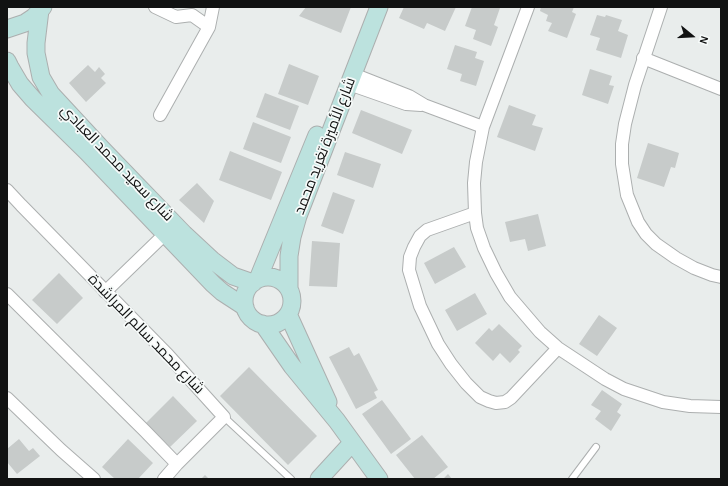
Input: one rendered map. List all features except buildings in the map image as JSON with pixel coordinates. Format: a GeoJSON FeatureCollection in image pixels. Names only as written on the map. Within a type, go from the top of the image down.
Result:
{"type":"FeatureCollection","features":[{"type":"Feature","properties":{"kind":"street"},"geometry":{"type":"LineString","coordinates":[[155,7],[176,17],[192,15],[209,27]]}},
{"type":"Feature","properties":{"kind":"street"},"geometry":{"type":"LineString","coordinates":[[160,115],[209,27],[214,7]]}},
{"type":"Feature","properties":{"kind":"street","name":"شارع الأميرة تغريد محمد"},"geometry":{"type":"LineString","coordinates":[[256,281],[285,216],[368,7]]}},
{"type":"Feature","properties":{"kind":"street","name":"شارع الأميرة تغريد محمد"},"geometry":{"type":"LineString","coordinates":[[289,288],[289,256],[296,223],[379,7]]}},
{"type":"Feature","properties":{"kind":"street"},"geometry":{"type":"LineString","coordinates":[[528,7],[483,127],[475,169],[475,214],[477,228],[484,248],[496,273],[510,297],[540,332],[558,348],[599,375],[629,391],[663,402],[690,406],[721,407]]}},
{"type":"Feature","properties":{"kind":"street"},"geometry":{"type":"LineString","coordinates":[[661,7],[629,106],[622,144],[624,181],[632,210],[646,234],[667,253],[694,268],[721,277]]}},
{"type":"Feature","properties":{"kind":"street"},"geometry":{"type":"LineString","coordinates":[[7,29],[26,23],[42,9]]}},
{"type":"Feature","properties":{"kind":"street","name":"شارع سعيد محمد العبادي"},"geometry":{"type":"LineString","coordinates":[[42,9],[36,43],[36,53],[41,77],[51,94],[184,234],[212,260],[233,276],[256,281]]}},
{"type":"Feature","properties":{"kind":"street"},"geometry":{"type":"LineString","coordinates":[[644,58],[721,89]]}},
{"type":"Feature","properties":{"kind":"street","name":"شارع سعيد محمد العبادي"},"geometry":{"type":"LineString","coordinates":[[7,60],[17,78],[33,99],[87,152],[218,288],[245,307]]}},
{"type":"Feature","properties":{"kind":"street"},"geometry":{"type":"LineString","coordinates":[[351,79],[406,104],[424,105],[483,127]]}},
{"type":"Feature","properties":{"kind":"street","name":"شارع محمد سالم المراشدة"},"geometry":{"type":"LineString","coordinates":[[7,190],[168,355],[224,417]]}},
{"type":"Feature","properties":{"kind":"street"},"geometry":{"type":"LineString","coordinates":[[475,214],[427,230],[420,236],[410,257],[409,270],[420,306],[438,344],[450,364],[480,397],[496,403],[505,402],[512,398],[558,348]]}},
{"type":"Feature","properties":{"kind":"street"},"geometry":{"type":"LineString","coordinates":[[105,292],[165,234]]}},
{"type":"Feature","properties":{"kind":"street"},"geometry":{"type":"LineString","coordinates":[[265,277],[278,279],[289,288],[292,302],[291,308],[283,320],[277,323],[270,325],[263,324],[252,318],[245,307],[244,300],[246,294],[256,281],[265,277]]}},
{"type":"Feature","properties":{"kind":"street"},"geometry":{"type":"LineString","coordinates":[[7,294],[176,464]]}},
{"type":"Feature","properties":{"kind":"street"},"geometry":{"type":"LineString","coordinates":[[288,314],[337,421]]}},
{"type":"Feature","properties":{"kind":"street"},"geometry":{"type":"LineString","coordinates":[[263,324],[292,366],[337,421],[379,479]]}},
{"type":"Feature","properties":{"kind":"street"},"geometry":{"type":"LineString","coordinates":[[7,398],[61,450],[94,479]]}},
{"type":"Feature","properties":{"kind":"street"},"geometry":{"type":"LineString","coordinates":[[164,479],[176,464],[224,417]]}},
{"type":"Feature","properties":{"kind":"street"},"geometry":{"type":"LineString","coordinates":[[319,479],[352,443]]}},
{"type":"Feature","properties":{"kind":"lane"},"geometry":{"type":"LineString","coordinates":[[224,417],[291,479]]}},
{"type":"Feature","properties":{"kind":"lane"},"geometry":{"type":"LineString","coordinates":[[572,479],[596,447]]}}]}
